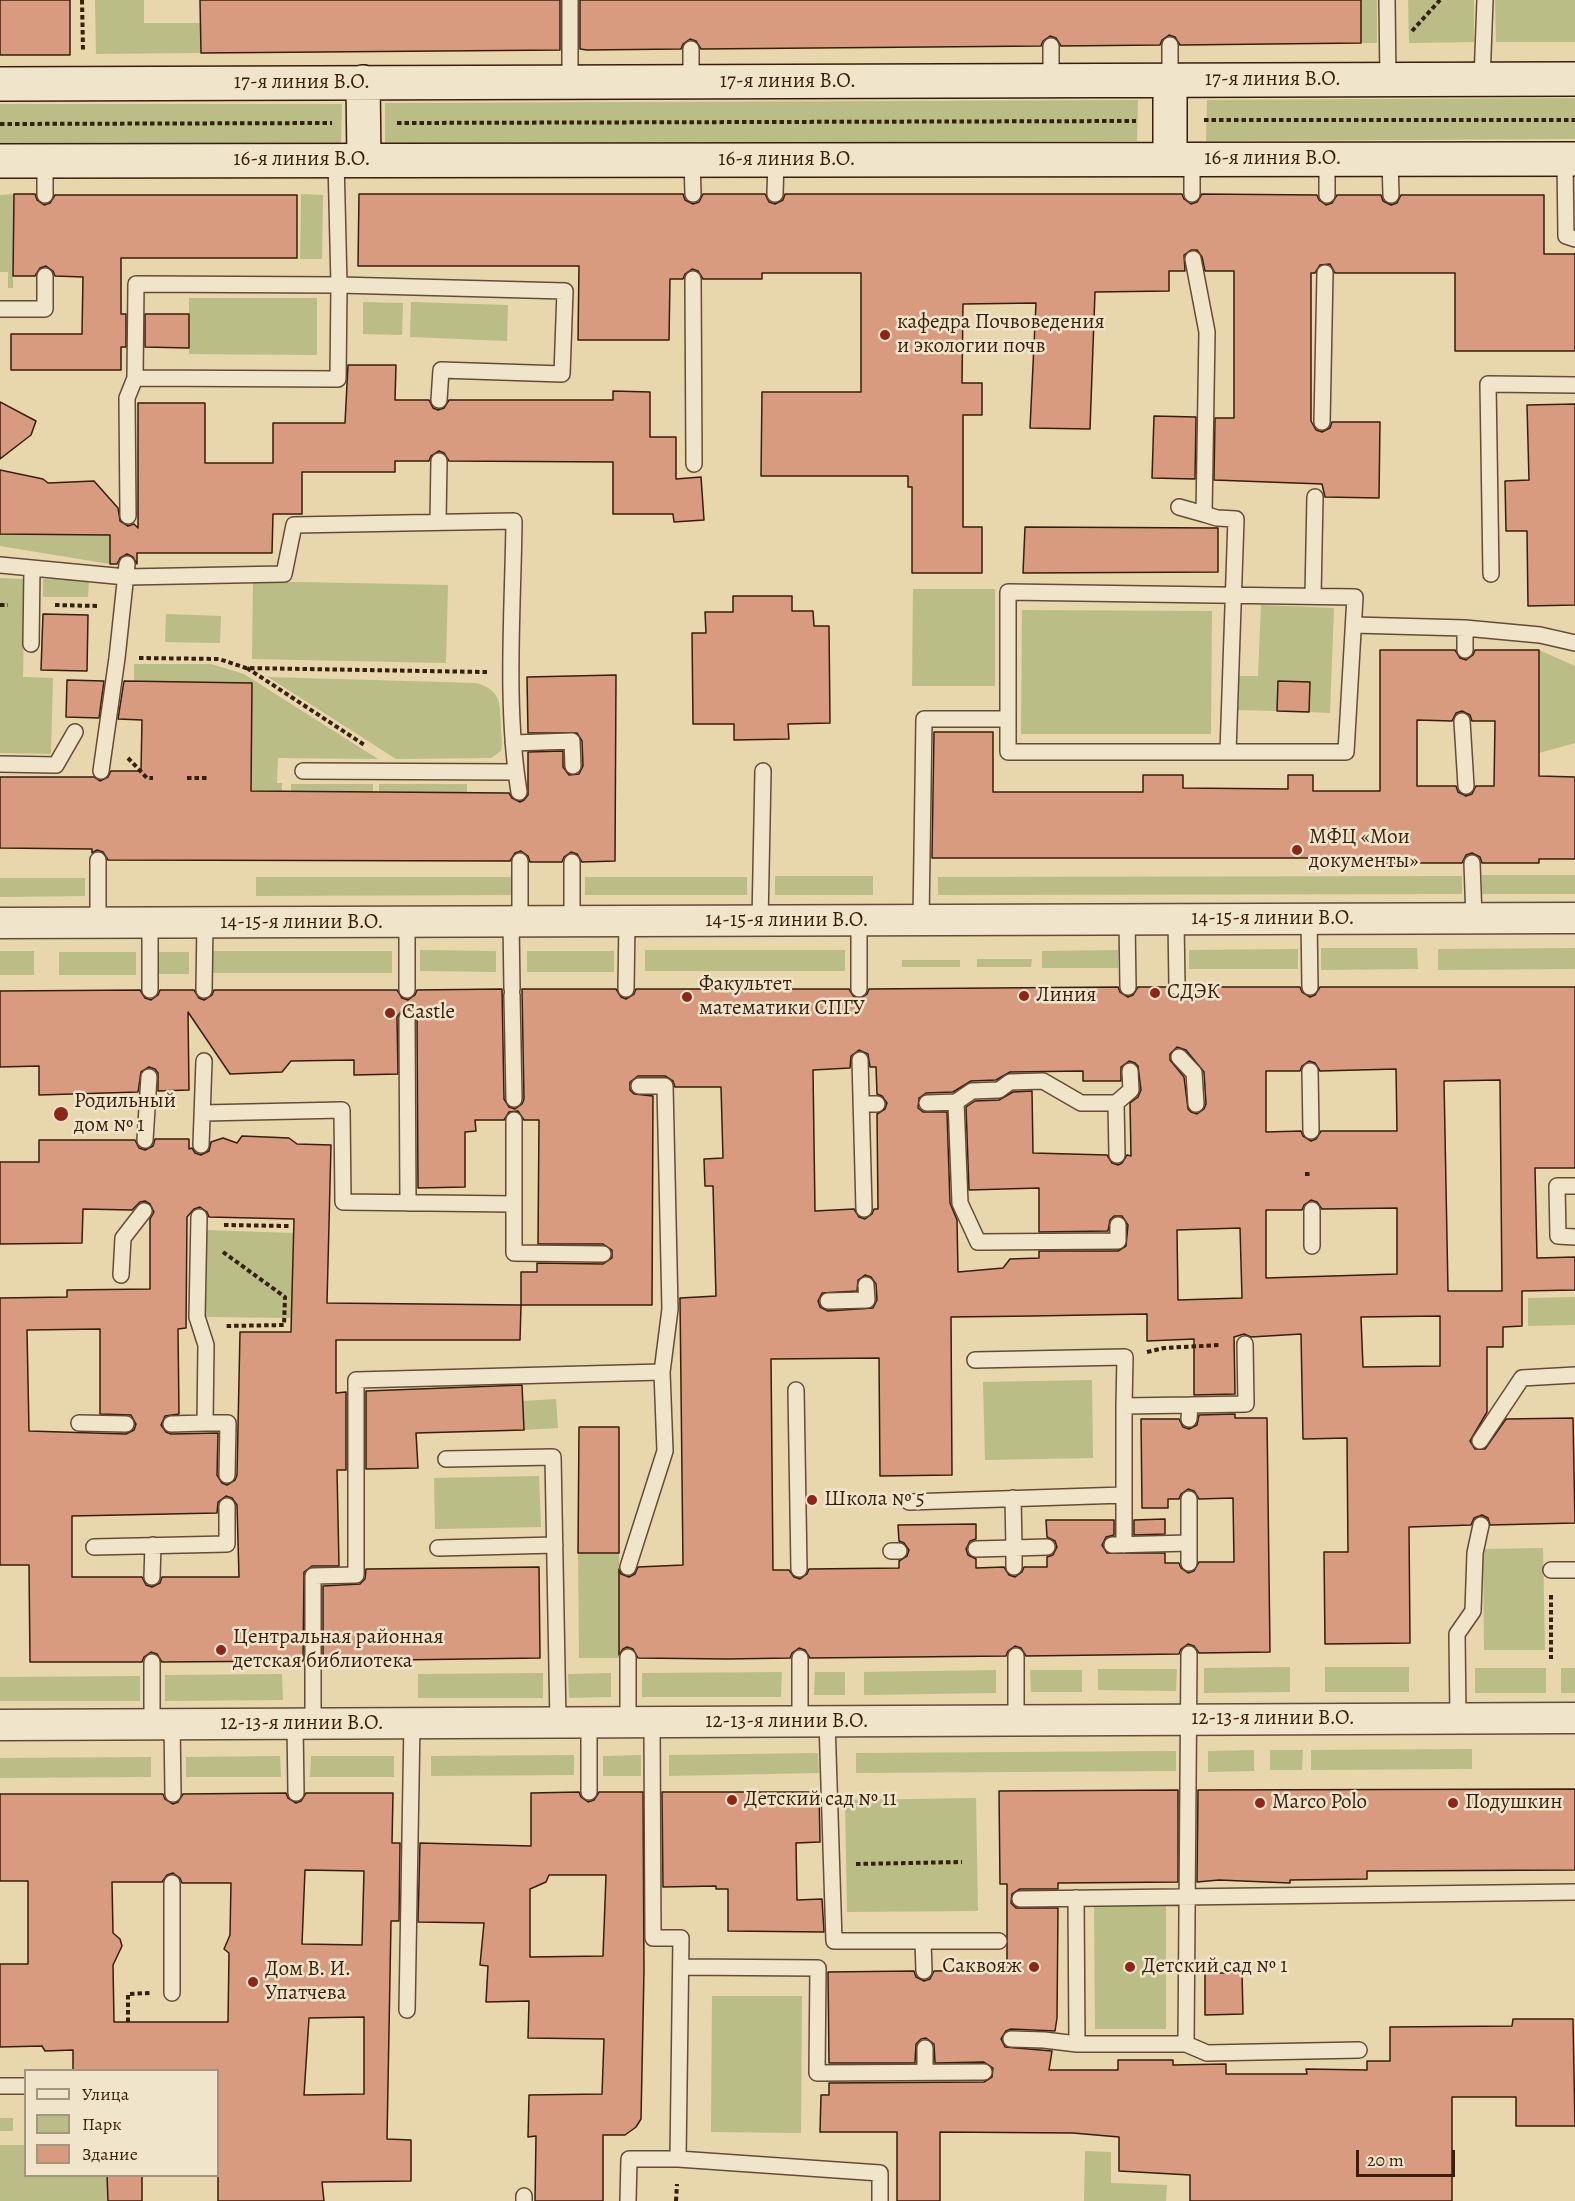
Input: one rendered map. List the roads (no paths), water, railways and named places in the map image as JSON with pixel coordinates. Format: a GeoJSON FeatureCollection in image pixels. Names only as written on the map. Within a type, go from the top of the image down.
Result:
{"type":"FeatureCollection","features":[{"type":"Feature","properties":{"kind":"street","name":"17-я линия В.О."},"geometry":{"type":"LineString","coordinates":[[0,84],[1575,79]]}},
{"type":"Feature","properties":{"kind":"street"},"geometry":{"type":"LineString","coordinates":[[1170,80],[1170,120],[1181,159]]}},
{"type":"Feature","properties":{"kind":"street"},"geometry":{"type":"LineString","coordinates":[[350,160],[364,123],[363,82]]}},
{"type":"Feature","properties":{"kind":"street","name":"16-я линия В.О."},"geometry":{"type":"LineString","coordinates":[[0,161],[1570,159]]}},
{"type":"Feature","properties":{"kind":"street","name":"14-15-я линии В.О."},"geometry":{"type":"LineString","coordinates":[[0,923],[1575,918]]}},
{"type":"Feature","properties":{"kind":"street","name":"12-13-я линии В.О."},"geometry":{"type":"LineString","coordinates":[[0,1725],[1575,1718]]}},
{"type":"Feature","properties":{"kind":"lane"},"geometry":{"type":"LineString","coordinates":[[570,0],[570,82]]}},
{"type":"Feature","properties":{"kind":"lane"},"geometry":{"type":"LineString","coordinates":[[1387,0],[1388,80]]}},
{"type":"Feature","properties":{"kind":"lane"},"geometry":{"type":"LineString","coordinates":[[1482,80],[1485,0]]}},
{"type":"Feature","properties":{"kind":"lane"},"geometry":{"type":"LineString","coordinates":[[1170,45],[1170,80]]}},
{"type":"Feature","properties":{"kind":"lane"},"geometry":{"type":"LineString","coordinates":[[1051,46],[1051,81]]}},
{"type":"Feature","properties":{"kind":"lane"},"geometry":{"type":"LineString","coordinates":[[691,49],[691,82]]}},
{"type":"Feature","properties":{"kind":"lane"},"geometry":{"type":"LineString","coordinates":[[1181,159],[1192,194]]}},
{"type":"Feature","properties":{"kind":"lane"},"geometry":{"type":"LineString","coordinates":[[1327,159],[1328,195]]}},
{"type":"Feature","properties":{"kind":"lane"},"geometry":{"type":"LineString","coordinates":[[1390,159],[1391,195]]}},
{"type":"Feature","properties":{"kind":"lane"},"geometry":{"type":"LineString","coordinates":[[1570,159],[1566,236],[1575,239]]}},
{"type":"Feature","properties":{"kind":"lane"},"geometry":{"type":"LineString","coordinates":[[45,160],[45,195]]}},
{"type":"Feature","properties":{"kind":"lane"},"geometry":{"type":"LineString","coordinates":[[135,378],[338,379],[339,285],[350,160]]}},
{"type":"Feature","properties":{"kind":"lane"},"geometry":{"type":"LineString","coordinates":[[692,160],[693,194]]}},
{"type":"Feature","properties":{"kind":"lane"},"geometry":{"type":"LineString","coordinates":[[775,194],[776,160]]}},
{"type":"Feature","properties":{"kind":"lane"},"geometry":{"type":"LineString","coordinates":[[1193,259],[1207,332],[1204,514]]}},
{"type":"Feature","properties":{"kind":"lane"},"geometry":{"type":"LineString","coordinates":[[1322,422],[1325,273]]}},
{"type":"Feature","properties":{"kind":"lane"},"geometry":{"type":"LineString","coordinates":[[0,309],[45,309],[45,276]]}},
{"type":"Feature","properties":{"kind":"lane"},"geometry":{"type":"LineString","coordinates":[[693,279],[693,464]]}},
{"type":"Feature","properties":{"kind":"lane"},"geometry":{"type":"LineString","coordinates":[[128,516],[127,398],[135,378],[135,284],[339,285],[565,291],[562,374],[441,370],[439,400]]}},
{"type":"Feature","properties":{"kind":"lane"},"geometry":{"type":"LineString","coordinates":[[1491,574],[1488,384],[1575,385]]}},
{"type":"Feature","properties":{"kind":"lane"},"geometry":{"type":"LineString","coordinates":[[438,521],[439,461]]}},
{"type":"Feature","properties":{"kind":"lane"},"geometry":{"type":"LineString","coordinates":[[1313,596],[1315,497]]}},
{"type":"Feature","properties":{"kind":"lane"},"geometry":{"type":"LineString","coordinates":[[1179,507],[1217,518],[1236,519],[1228,752]]}},
{"type":"Feature","properties":{"kind":"lane"},"geometry":{"type":"LineString","coordinates":[[0,565],[32,569],[284,574],[294,525],[514,521],[513,743],[519,792]]}},
{"type":"Feature","properties":{"kind":"lane"},"geometry":{"type":"LineString","coordinates":[[31,644],[32,569]]}},
{"type":"Feature","properties":{"kind":"lane"},"geometry":{"type":"LineString","coordinates":[[102,764],[117,658],[126,570]]}},
{"type":"Feature","properties":{"kind":"lane"},"geometry":{"type":"LineString","coordinates":[[1008,592],[1233,595],[1355,597],[1346,752],[1008,752],[1008,592]]}},
{"type":"Feature","properties":{"kind":"lane"},"geometry":{"type":"LineString","coordinates":[[1354,625],[1465,628],[1540,635],[1575,643]]}},
{"type":"Feature","properties":{"kind":"lane"},"geometry":{"type":"LineString","coordinates":[[1465,628],[1466,650]]}},
{"type":"Feature","properties":{"kind":"lane"},"geometry":{"type":"LineString","coordinates":[[921,920],[924,719],[1008,719]]}},
{"type":"Feature","properties":{"kind":"lane"},"geometry":{"type":"LineString","coordinates":[[1462,721],[1466,786]]}},
{"type":"Feature","properties":{"kind":"lane"},"geometry":{"type":"LineString","coordinates":[[0,764],[56,765],[75,732]]}},
{"type":"Feature","properties":{"kind":"lane"},"geometry":{"type":"LineString","coordinates":[[513,743],[573,741],[573,766]]}},
{"type":"Feature","properties":{"kind":"lane"},"geometry":{"type":"LineString","coordinates":[[303,771],[516,772]]}},
{"type":"Feature","properties":{"kind":"lane"},"geometry":{"type":"LineString","coordinates":[[760,921],[763,771]]}},
{"type":"Feature","properties":{"kind":"lane"},"geometry":{"type":"LineString","coordinates":[[98,860],[98,923]]}},
{"type":"Feature","properties":{"kind":"lane"},"geometry":{"type":"LineString","coordinates":[[514,1099],[512,992],[520,861]]}},
{"type":"Feature","properties":{"kind":"lane"},"geometry":{"type":"LineString","coordinates":[[572,862],[572,922]]}},
{"type":"Feature","properties":{"kind":"lane"},"geometry":{"type":"LineString","coordinates":[[1473,863],[1473,918]]}},
{"type":"Feature","properties":{"kind":"lane"},"geometry":{"type":"LineString","coordinates":[[1310,919],[1310,987]]}},
{"type":"Feature","properties":{"kind":"lane"},"geometry":{"type":"LineString","coordinates":[[859,920],[859,989]]}},
{"type":"Feature","properties":{"kind":"lane"},"geometry":{"type":"LineString","coordinates":[[1127,920],[1128,987]]}},
{"type":"Feature","properties":{"kind":"lane"},"geometry":{"type":"LineString","coordinates":[[1176,920],[1177,987]]}},
{"type":"Feature","properties":{"kind":"lane"},"geometry":{"type":"LineString","coordinates":[[626,989],[627,921]]}},
{"type":"Feature","properties":{"kind":"lane"},"geometry":{"type":"LineString","coordinates":[[407,922],[407,990]]}},
{"type":"Feature","properties":{"kind":"lane"},"geometry":{"type":"LineString","coordinates":[[150,923],[150,990]]}},
{"type":"Feature","properties":{"kind":"lane"},"geometry":{"type":"LineString","coordinates":[[204,990],[205,923]]}},
{"type":"Feature","properties":{"kind":"lane"},"geometry":{"type":"LineString","coordinates":[[407,1018],[408,1203]]}},
{"type":"Feature","properties":{"kind":"lane"},"geometry":{"type":"LineString","coordinates":[[1179,1058],[1194,1073],[1196,1104]]}},
{"type":"Feature","properties":{"kind":"lane"},"geometry":{"type":"LineString","coordinates":[[860,1060],[864,1209]]}},
{"type":"Feature","properties":{"kind":"lane"},"geometry":{"type":"LineString","coordinates":[[201,1145],[204,1061]]}},
{"type":"Feature","properties":{"kind":"lane"},"geometry":{"type":"LineString","coordinates":[[927,1103],[956,1102],[972,1091],[999,1090],[1010,1082],[1043,1081],[1081,1103],[1116,1103],[1131,1090],[1130,1071]]}},
{"type":"Feature","properties":{"kind":"lane"},"geometry":{"type":"LineString","coordinates":[[1310,1071],[1311,1131]]}},
{"type":"Feature","properties":{"kind":"lane"},"geometry":{"type":"LineString","coordinates":[[145,1140],[149,1077]]}},
{"type":"Feature","properties":{"kind":"lane"},"geometry":{"type":"LineString","coordinates":[[628,1567],[665,1451],[662,1371],[670,1309],[665,1086],[639,1086]]}},
{"type":"Feature","properties":{"kind":"lane"},"geometry":{"type":"LineString","coordinates":[[956,1102],[960,1203],[978,1242],[1118,1241],[1118,1225]]}},
{"type":"Feature","properties":{"kind":"lane"},"geometry":{"type":"LineString","coordinates":[[1116,1103],[1117,1155]]}},
{"type":"Feature","properties":{"kind":"lane"},"geometry":{"type":"LineString","coordinates":[[861,1104],[877,1104]]}},
{"type":"Feature","properties":{"kind":"lane"},"geometry":{"type":"LineString","coordinates":[[203,1113],[342,1110],[343,1202],[514,1204]]}},
{"type":"Feature","properties":{"kind":"lane"},"geometry":{"type":"LineString","coordinates":[[514,1120],[514,1253],[603,1254]]}},
{"type":"Feature","properties":{"kind":"lane"},"geometry":{"type":"LineString","coordinates":[[1575,1186],[1557,1186],[1558,1236],[1575,1237]]}},
{"type":"Feature","properties":{"kind":"lane"},"geometry":{"type":"LineString","coordinates":[[121,1275],[123,1238],[144,1210]]}},
{"type":"Feature","properties":{"kind":"lane"},"geometry":{"type":"LineString","coordinates":[[1312,1210],[1312,1246]]}},
{"type":"Feature","properties":{"kind":"lane"},"geometry":{"type":"LineString","coordinates":[[199,1225],[197,1317],[206,1345],[205,1423]]}},
{"type":"Feature","properties":{"kind":"lane"},"geometry":{"type":"LineString","coordinates":[[828,1301],[867,1300],[866,1285]]}},
{"type":"Feature","properties":{"kind":"lane"},"geometry":{"type":"LineString","coordinates":[[1124,1406],[1189,1412],[1246,1404],[1245,1344]]}},
{"type":"Feature","properties":{"kind":"lane"},"geometry":{"type":"LineString","coordinates":[[975,1360],[1125,1357],[1124,1495],[1118,1545],[1189,1543]]}},
{"type":"Feature","properties":{"kind":"lane"},"geometry":{"type":"LineString","coordinates":[[296,1793],[304,1724],[313,1576],[356,1575],[356,1380],[662,1371]]}},
{"type":"Feature","properties":{"kind":"lane"},"geometry":{"type":"LineString","coordinates":[[1480,1441],[1522,1378],[1575,1375]]}},
{"type":"Feature","properties":{"kind":"lane"},"geometry":{"type":"LineString","coordinates":[[796,1390],[799,1569]]}},
{"type":"Feature","properties":{"kind":"lane"},"geometry":{"type":"LineString","coordinates":[[171,1424],[228,1423],[227,1475]]}},
{"type":"Feature","properties":{"kind":"lane"},"geometry":{"type":"LineString","coordinates":[[79,1424],[126,1424]]}},
{"type":"Feature","properties":{"kind":"lane"},"geometry":{"type":"LineString","coordinates":[[446,1460],[553,1457],[558,1722]]}},
{"type":"Feature","properties":{"kind":"lane"},"geometry":{"type":"LineString","coordinates":[[909,1502],[1124,1495]]}},
{"type":"Feature","properties":{"kind":"lane"},"geometry":{"type":"LineString","coordinates":[[1013,1498],[1014,1567]]}},
{"type":"Feature","properties":{"kind":"lane"},"geometry":{"type":"LineString","coordinates":[[1189,1499],[1189,1563]]}},
{"type":"Feature","properties":{"kind":"lane"},"geometry":{"type":"LineString","coordinates":[[94,1547],[227,1544],[227,1506]]}},
{"type":"Feature","properties":{"kind":"lane"},"geometry":{"type":"LineString","coordinates":[[1458,1719],[1457,1634],[1473,1611],[1475,1553],[1481,1525]]}},
{"type":"Feature","properties":{"kind":"lane"},"geometry":{"type":"LineString","coordinates":[[152,1576],[153,1545]]}},
{"type":"Feature","properties":{"kind":"lane"},"geometry":{"type":"LineString","coordinates":[[438,1548],[555,1545]]}},
{"type":"Feature","properties":{"kind":"lane"},"geometry":{"type":"LineString","coordinates":[[976,1549],[1047,1547]]}},
{"type":"Feature","properties":{"kind":"lane"},"geometry":{"type":"LineString","coordinates":[[1551,1570],[1575,1570]]}},
{"type":"Feature","properties":{"kind":"lane"},"geometry":{"type":"LineString","coordinates":[[1186,2044],[1189,1654]]}},
{"type":"Feature","properties":{"kind":"lane"},"geometry":{"type":"LineString","coordinates":[[1016,1656],[1016,1720]]}},
{"type":"Feature","properties":{"kind":"lane"},"geometry":{"type":"LineString","coordinates":[[628,1657],[640,1722],[653,1938],[681,1938],[678,2159]]}},
{"type":"Feature","properties":{"kind":"lane"},"geometry":{"type":"LineString","coordinates":[[800,1658],[814,1721],[831,1864],[834,1941],[999,1941]]}},
{"type":"Feature","properties":{"kind":"lane"},"geometry":{"type":"LineString","coordinates":[[152,1662],[173,1794]]}},
{"type":"Feature","properties":{"kind":"lane"},"geometry":{"type":"LineString","coordinates":[[589,1722],[589,1792]]}},
{"type":"Feature","properties":{"kind":"lane"},"geometry":{"type":"LineString","coordinates":[[407,2010],[411,1723]]}},
{"type":"Feature","properties":{"kind":"lane"},"geometry":{"type":"LineString","coordinates":[[172,1882],[172,1993]]}},
{"type":"Feature","properties":{"kind":"lane"},"geometry":{"type":"LineString","coordinates":[[1020,1899],[1187,1895],[1575,1892]]}},
{"type":"Feature","properties":{"kind":"lane"},"geometry":{"type":"LineString","coordinates":[[1076,1898],[1077,2044]]}},
{"type":"Feature","properties":{"kind":"lane"},"geometry":{"type":"LineString","coordinates":[[923,1941],[924,1971]]}},
{"type":"Feature","properties":{"kind":"lane"},"geometry":{"type":"LineString","coordinates":[[682,1967],[818,1968],[817,2073],[984,2072]]}},
{"type":"Feature","properties":{"kind":"lane"},"geometry":{"type":"LineString","coordinates":[[1011,2039],[1077,2044],[1186,2044],[1207,2053],[1359,2050]]}},
{"type":"Feature","properties":{"kind":"lane"},"geometry":{"type":"LineString","coordinates":[[925,2048],[925,2072]]}},
{"type":"Feature","properties":{"kind":"lane"},"geometry":{"type":"LineString","coordinates":[[0,2086],[24,2086]]}},
{"type":"Feature","properties":{"kind":"lane"},"geometry":{"type":"LineString","coordinates":[[628,2201],[628,2159],[678,2159],[880,2173],[880,2201]]}},
{"type":"Feature","properties":{"kind":"place","name":"кафедра Почвоведения и экологии почв"},"geometry":{"type":"Point","coordinates":[885,335]}},
{"type":"Feature","properties":{"kind":"place","name":"МФЦ «Мои документы»"},"geometry":{"type":"Point","coordinates":[1297,850]}},
{"type":"Feature","properties":{"kind":"place","name":"СДЭК"},"geometry":{"type":"Point","coordinates":[1155,993]}},
{"type":"Feature","properties":{"kind":"place","name":"Линия"},"geometry":{"type":"Point","coordinates":[1024,996]}},
{"type":"Feature","properties":{"kind":"place","name":"Факультет математики СПГУ"},"geometry":{"type":"Point","coordinates":[687,997]}},
{"type":"Feature","properties":{"kind":"place","name":"Castle"},"geometry":{"type":"Point","coordinates":[390,1013]}},
{"type":"Feature","properties":{"kind":"place","name":"Родильный дом № 1"},"geometry":{"type":"Point","coordinates":[61,1114]}},
{"type":"Feature","properties":{"kind":"place","name":"Школа № 5"},"geometry":{"type":"Point","coordinates":[812,1500]}},
{"type":"Feature","properties":{"kind":"place","name":"Центральная районная детская библиотека"},"geometry":{"type":"Point","coordinates":[221,1650]}},
{"type":"Feature","properties":{"kind":"place","name":"Детский сад № 11"},"geometry":{"type":"Point","coordinates":[732,1800]}},
{"type":"Feature","properties":{"kind":"place","name":"Marco Polo"},"geometry":{"type":"Point","coordinates":[1260,1803]}},
{"type":"Feature","properties":{"kind":"place","name":"Подушкин"},"geometry":{"type":"Point","coordinates":[1453,1803]}},
{"type":"Feature","properties":{"kind":"place","name":"Саквояж"},"geometry":{"type":"Point","coordinates":[1034,1967]}},
{"type":"Feature","properties":{"kind":"place","name":"Детский сад № 1"},"geometry":{"type":"Point","coordinates":[1130,1967]}},
{"type":"Feature","properties":{"kind":"place","name":"Дом В. И. Упатчева"},"geometry":{"type":"Point","coordinates":[253,1982]}}]}
